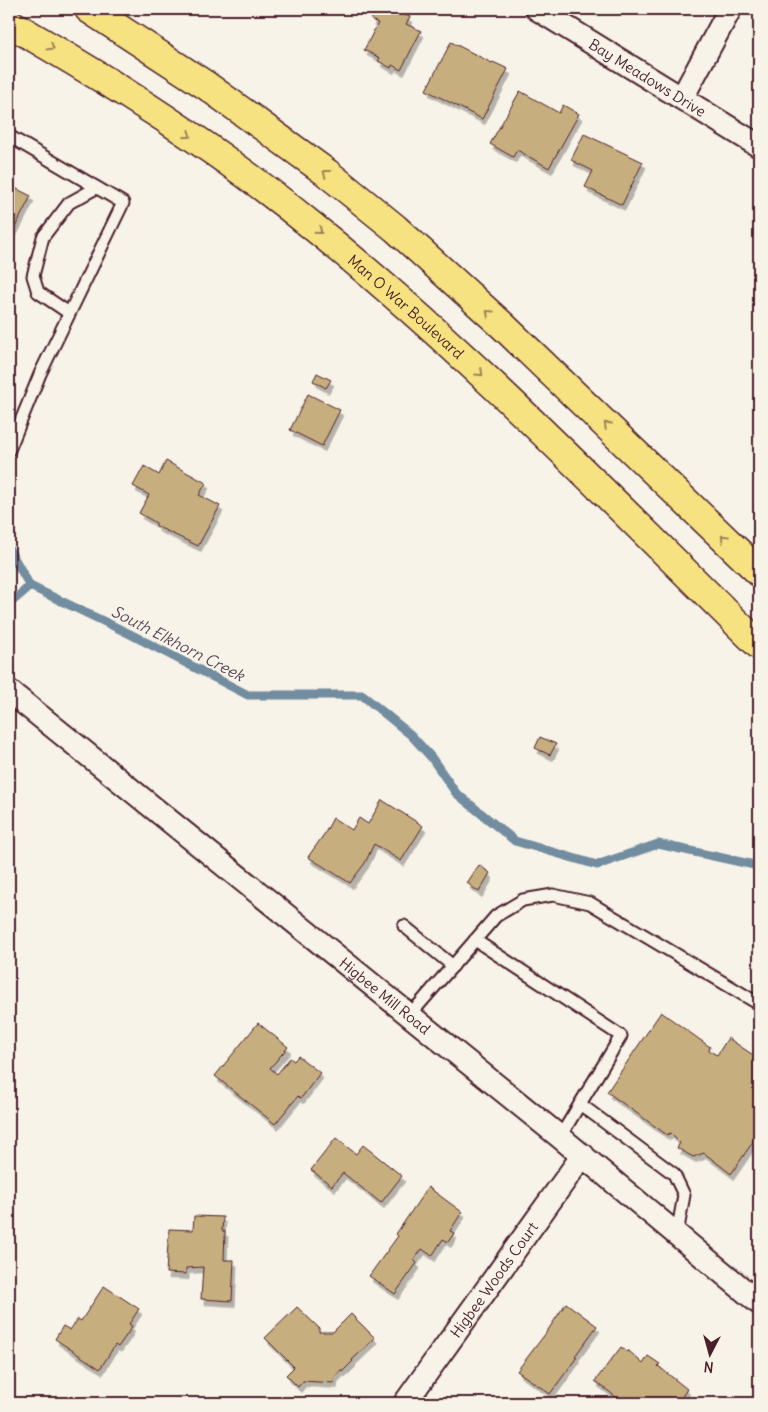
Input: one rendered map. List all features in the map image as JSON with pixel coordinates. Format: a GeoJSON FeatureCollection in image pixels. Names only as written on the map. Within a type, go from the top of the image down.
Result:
{"type":"FeatureCollection","features":[{"type":"Feature","properties":{"kind":"main road"},"geometry":{"type":"LineString","coordinates":[[89,9],[207,86],[327,173],[395,228],[502,325],[759,572]]}},
{"type":"Feature","properties":{"kind":"main road","name":"Man O War Boulevard"},"geometry":{"type":"LineString","coordinates":[[9,23],[137,101],[218,154],[310,224],[387,288],[496,388],[759,645]]}},
{"type":"Feature","properties":{"kind":"street","name":"Bay Meadows Drive"},"geometry":{"type":"LineString","coordinates":[[537,9],[759,146]]}},
{"type":"Feature","properties":{"kind":"street"},"geometry":{"type":"LineString","coordinates":[[682,98],[730,9]]}},
{"type":"Feature","properties":{"kind":"street","name":"Higbee Mill Road"},"geometry":{"type":"LineString","coordinates":[[9,691],[560,1137],[759,1303]]}},
{"type":"Feature","properties":{"kind":"street","name":"Higbee Woods Court"},"geometry":{"type":"LineString","coordinates":[[405,1403],[582,1155]]}},
{"type":"Feature","properties":{"kind":"lane"},"geometry":{"type":"LineString","coordinates":[[9,136],[123,203],[40,374],[9,450]]}},
{"type":"Feature","properties":{"kind":"lane"},"geometry":{"type":"LineString","coordinates":[[70,313],[38,292],[33,276],[43,237],[69,203],[96,188]]}},
{"type":"Feature","properties":{"kind":"lane"},"geometry":{"type":"LineString","coordinates":[[410,1015],[496,916],[522,900],[552,896],[590,903],[759,1004]]}},
{"type":"Feature","properties":{"kind":"lane"},"geometry":{"type":"LineString","coordinates":[[404,926],[453,966]]}},
{"type":"Feature","properties":{"kind":"lane"},"geometry":{"type":"LineString","coordinates":[[475,940],[621,1036],[560,1137]]}},
{"type":"Feature","properties":{"kind":"lane"},"geometry":{"type":"LineString","coordinates":[[580,1104],[674,1174],[684,1195],[677,1234]]}},
{"type":"Feature","properties":{"kind":"building"},"geometry":{"type":"Polygon","coordinates":[[[376,9],[406,9],[403,14],[410,17],[406,24],[421,31],[401,70],[392,65],[391,68],[378,61],[380,58],[364,50],[378,23],[371,20],[376,9]]]}},
{"type":"Feature","properties":{"kind":"building"},"geometry":{"type":"Polygon","coordinates":[[[451,42],[508,69],[482,119],[426,90],[451,42]]]}},
{"type":"Feature","properties":{"kind":"building"},"geometry":{"type":"Polygon","coordinates":[[[520,91],[559,113],[563,105],[579,114],[549,168],[517,150],[513,157],[490,144],[520,91]]]}},
{"type":"Feature","properties":{"kind":"building"},"geometry":{"type":"Polygon","coordinates":[[[584,134],[643,162],[622,205],[585,187],[593,171],[571,160],[584,134]]]}},
{"type":"Feature","properties":{"kind":"building"},"geometry":{"type":"Polygon","coordinates":[[[9,185],[31,196],[9,239],[9,185]]]}},
{"type":"Feature","properties":{"kind":"building"},"geometry":{"type":"Polygon","coordinates":[[[317,373],[331,380],[326,388],[313,381],[317,373]]]}},
{"type":"Feature","properties":{"kind":"building"},"geometry":{"type":"Polygon","coordinates":[[[308,394],[340,410],[322,446],[290,430],[308,394]]]}},
{"type":"Feature","properties":{"kind":"building"},"geometry":{"type":"Polygon","coordinates":[[[166,461],[206,483],[199,495],[220,506],[198,546],[156,526],[156,523],[139,513],[149,495],[133,486],[144,466],[159,475],[166,461]]]}},
{"type":"Feature","properties":{"kind":"building"},"geometry":{"type":"Polygon","coordinates":[[[540,737],[556,744],[550,755],[535,748],[540,737]]]}},
{"type":"Feature","properties":{"kind":"building"},"geometry":{"type":"Polygon","coordinates":[[[382,800],[423,826],[401,861],[374,844],[365,863],[350,883],[308,857],[333,818],[352,830],[359,818],[368,824],[382,800]]]}},
{"type":"Feature","properties":{"kind":"building"},"geometry":{"type":"Polygon","coordinates":[[[479,865],[490,873],[479,892],[467,883],[479,865]]]}},
{"type":"Feature","properties":{"kind":"building"},"geometry":{"type":"Polygon","coordinates":[[[661,1012],[710,1047],[709,1051],[717,1055],[728,1038],[759,1059],[759,1133],[731,1174],[704,1153],[693,1157],[677,1148],[680,1143],[670,1133],[667,1135],[607,1092],[661,1012]]]}},
{"type":"Feature","properties":{"kind":"building"},"geometry":{"type":"Polygon","coordinates":[[[258,1023],[288,1047],[270,1068],[277,1074],[290,1058],[294,1061],[298,1056],[320,1073],[302,1097],[298,1096],[275,1124],[215,1076],[258,1023]]]}},
{"type":"Feature","properties":{"kind":"building"},"geometry":{"type":"Polygon","coordinates":[[[336,1138],[356,1154],[363,1145],[402,1176],[381,1203],[343,1173],[332,1186],[311,1170],[336,1138]]]}},
{"type":"Feature","properties":{"kind":"building"},"geometry":{"type":"Polygon","coordinates":[[[428,1187],[462,1212],[450,1231],[454,1233],[448,1242],[443,1239],[432,1256],[422,1249],[414,1260],[417,1263],[395,1294],[369,1276],[398,1236],[396,1234],[428,1187]]]}},
{"type":"Feature","properties":{"kind":"building"},"geometry":{"type":"Polygon","coordinates":[[[194,1216],[223,1217],[222,1231],[225,1231],[224,1260],[234,1260],[232,1301],[201,1299],[203,1267],[186,1268],[186,1274],[166,1273],[169,1229],[193,1230],[194,1216]]]}},
{"type":"Feature","properties":{"kind":"building"},"geometry":{"type":"Polygon","coordinates":[[[104,1286],[139,1309],[129,1324],[132,1326],[128,1333],[118,1347],[115,1345],[100,1369],[55,1339],[63,1326],[70,1330],[78,1319],[81,1321],[104,1286]]]}},
{"type":"Feature","properties":{"kind":"building"},"geometry":{"type":"Polygon","coordinates":[[[566,1303],[597,1326],[550,1394],[517,1371],[566,1303]]]}},
{"type":"Feature","properties":{"kind":"building"},"geometry":{"type":"Polygon","coordinates":[[[297,1307],[319,1328],[319,1332],[333,1332],[351,1314],[375,1338],[342,1372],[341,1370],[335,1377],[334,1383],[303,1381],[298,1387],[286,1375],[294,1367],[265,1338],[297,1307]]]}},
{"type":"Feature","properties":{"kind":"building"},"geometry":{"type":"Polygon","coordinates":[[[621,1347],[627,1352],[628,1350],[643,1364],[648,1356],[660,1364],[658,1366],[687,1389],[678,1403],[624,1403],[595,1381],[621,1347]]]}},
{"type":"Feature","properties":{"kind":"waterway"},"geometry":{"type":"LineString","coordinates":[[9,549],[30,586]]}},
{"type":"Feature","properties":{"kind":"waterway","name":"South Elkhorn Creek"},"geometry":{"type":"LineString","coordinates":[[9,604],[30,586],[130,634],[248,695],[362,695],[411,735],[431,757],[456,793],[515,841],[597,865],[658,844],[759,866]]}}]}
